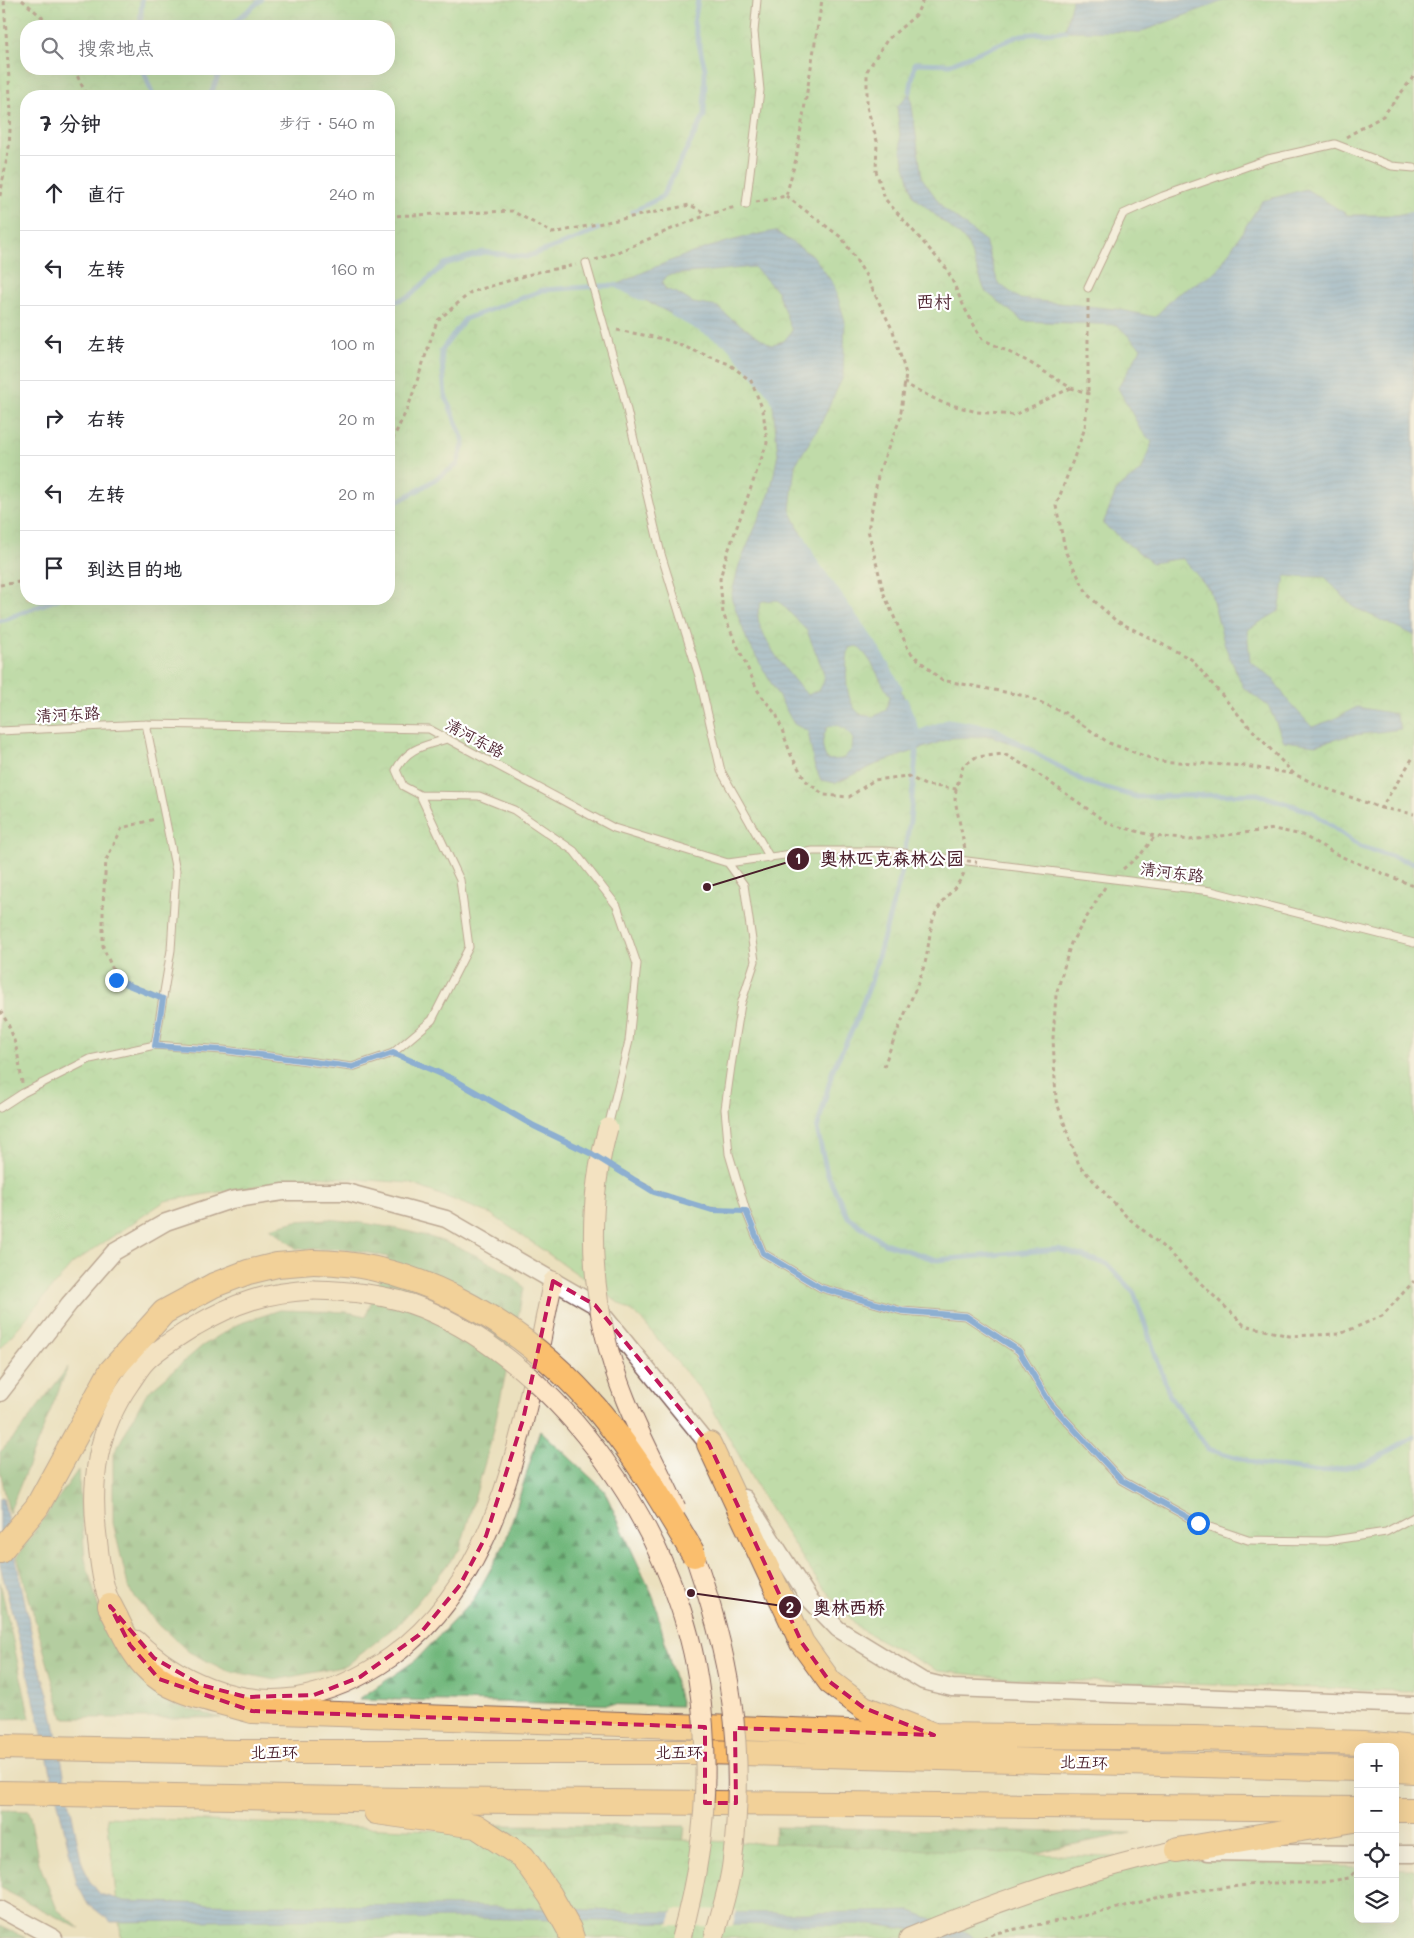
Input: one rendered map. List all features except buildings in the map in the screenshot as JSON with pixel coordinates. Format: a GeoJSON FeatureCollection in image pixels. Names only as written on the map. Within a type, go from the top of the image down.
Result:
{"type":"FeatureCollection","features":[{"type":"Feature","properties":{"kind":"highway"},"geometry":{"type":"LineString","coordinates":[[6,1544],[37,1507],[111,1371],[164,1312],[214,1285],[248,1272],[277,1265],[312,1262],[358,1266],[406,1278],[459,1301],[518,1337],[568,1378],[600,1412],[658,1495],[694,1555]]}},
{"type":"Feature","properties":{"kind":"highway"},"geometry":{"type":"LineString","coordinates":[[709,1444],[802,1644],[830,1682],[864,1708],[934,1735]]}},
{"type":"Feature","properties":{"kind":"highway"},"geometry":{"type":"LineString","coordinates":[[110,1606],[130,1645],[145,1666],[159,1679],[174,1688],[252,1711],[934,1735],[1195,1738],[1364,1743],[1414,1748]]}},
{"type":"Feature","properties":{"kind":"highway","name":"北五环"},"geometry":{"type":"LineString","coordinates":[[0,1747],[235,1752],[705,1752],[1354,1769]]}},
{"type":"Feature","properties":{"kind":"highway"},"geometry":{"type":"LineString","coordinates":[[1399,1770],[1414,1770]]}},
{"type":"Feature","properties":{"kind":"highway"},"geometry":{"type":"LineString","coordinates":[[5,1793],[1354,1809]]}},
{"type":"Feature","properties":{"kind":"highway"},"geometry":{"type":"LineString","coordinates":[[267,1797],[476,1826],[522,1857],[545,1889],[569,1929],[572,1938]]}},
{"type":"Feature","properties":{"kind":"highway"},"geometry":{"type":"LineString","coordinates":[[1178,1850],[1354,1820]]}},
{"type":"Feature","properties":{"kind":"main road"},"geometry":{"type":"LineString","coordinates":[[608,1128],[597,1175],[593,1223],[595,1271],[605,1334],[626,1402],[667,1488],[705,1584],[724,1655],[731,1690],[738,1761],[732,1866],[714,1938]]}},
{"type":"Feature","properties":{"kind":"main road"},"geometry":{"type":"LineString","coordinates":[[553,1281],[523,1420],[499,1503],[486,1536],[460,1585],[419,1635],[396,1654],[360,1678],[314,1695],[280,1699],[246,1697],[201,1684],[154,1658],[134,1639],[110,1606],[100,1560],[95,1522],[94,1484],[100,1442],[114,1405],[145,1361],[182,1334],[216,1314],[255,1298],[290,1291],[312,1290],[375,1294],[421,1308],[483,1342],[510,1361],[586,1436],[619,1480],[636,1509],[667,1573],[685,1624],[698,1678],[705,1733],[704,1827],[692,1900],[681,1938]]}},
{"type":"Feature","properties":{"kind":"main road"},"geometry":{"type":"LineString","coordinates":[[909,1938],[987,1906],[1068,1878],[1120,1862],[1178,1850]]}},
{"type":"Feature","properties":{"kind":"street"},"geometry":{"type":"LineString","coordinates":[[0,1393],[69,1304],[114,1252],[166,1222],[231,1200],[284,1192],[346,1192],[446,1220],[595,1305],[709,1444],[810,1600],[838,1628],[922,1681],[952,1688],[1414,1705]]}},
{"type":"Feature","properties":{"kind":"street"},"geometry":{"type":"LineString","coordinates":[[1178,1850],[1217,1853],[1354,1854]]}},
{"type":"Feature","properties":{"kind":"street"},"geometry":{"type":"LineString","coordinates":[[1399,1854],[1414,1854]]}},
{"type":"Feature","properties":{"kind":"street"},"geometry":{"type":"LineString","coordinates":[[0,1909],[54,1938]]}},
{"type":"Feature","properties":{"kind":"lane"},"geometry":{"type":"LineString","coordinates":[[746,205],[760,90],[754,32],[757,0]]}},
{"type":"Feature","properties":{"kind":"lane"},"geometry":{"type":"LineString","coordinates":[[1088,288],[1123,214],[1163,196],[1268,159],[1335,144],[1392,166],[1414,168]]}},
{"type":"Feature","properties":{"kind":"lane"},"geometry":{"type":"LineString","coordinates":[[586,263],[622,389],[661,554],[699,676],[721,771],[770,858]]}},
{"type":"Feature","properties":{"kind":"lane"},"geometry":{"type":"LineString","coordinates":[[146,724],[176,871],[171,950],[155,1046]]}},
{"type":"Feature","properties":{"kind":"lane","name":"清河东路"},"geometry":{"type":"LineString","coordinates":[[0,731],[146,724],[429,729],[614,828],[728,863],[813,851],[886,851],[1211,890],[1414,943]]}},
{"type":"Feature","properties":{"kind":"lane"},"geometry":{"type":"LineString","coordinates":[[447,739],[411,751],[402,759],[396,770],[403,786],[420,795],[480,796],[514,810],[574,851],[617,906],[637,964],[629,1041],[608,1128]]}},
{"type":"Feature","properties":{"kind":"lane"},"geometry":{"type":"LineString","coordinates":[[0,1108],[23,1092],[90,1059],[155,1046],[223,1050],[352,1067],[393,1053],[432,1020],[469,947],[460,880],[420,795]]}},
{"type":"Feature","properties":{"kind":"lane"},"geometry":{"type":"LineString","coordinates":[[728,863],[744,885],[755,961],[741,1004],[725,1109],[729,1154],[746,1211],[763,1253],[821,1288],[902,1311],[966,1316],[1019,1351],[1050,1403],[1121,1480],[1198,1523],[1248,1540],[1327,1541],[1386,1532],[1414,1517]]}},
{"type":"Feature","properties":{"kind":"path"},"geometry":{"type":"LineString","coordinates":[[0,196],[9,147],[11,112],[4,0]]}},
{"type":"Feature","properties":{"kind":"path"},"geometry":{"type":"LineString","coordinates":[[22,0],[45,20]]}},
{"type":"Feature","properties":{"kind":"path"},"geometry":{"type":"LineString","coordinates":[[923,0],[916,14],[887,40],[867,71],[867,107],[877,141],[876,171],[885,199],[947,269],[965,309],[982,339],[1027,361],[1071,388],[1088,393]]}},
{"type":"Feature","properties":{"kind":"path"},"geometry":{"type":"LineString","coordinates":[[77,75],[83,90]]}},
{"type":"Feature","properties":{"kind":"path"},"geometry":{"type":"LineString","coordinates":[[1335,144],[1383,116],[1414,76]]}},
{"type":"Feature","properties":{"kind":"path"},"geometry":{"type":"LineString","coordinates":[[786,196],[842,238],[865,274],[893,331],[906,374],[905,384],[941,402],[977,412],[1014,415],[1071,388]]}},
{"type":"Feature","properties":{"kind":"path"},"geometry":{"type":"LineString","coordinates":[[395,216],[512,211],[554,233],[690,205],[709,215]]}},
{"type":"Feature","properties":{"kind":"path"},"geometry":{"type":"LineString","coordinates":[[395,434],[409,404],[437,321],[471,292],[538,272],[586,263]]}},
{"type":"Feature","properties":{"kind":"path"},"geometry":{"type":"LineString","coordinates":[[1088,288],[1088,393],[1085,428],[1056,506],[1066,553],[1088,595],[1115,620],[1191,659],[1243,720],[1294,774]]}},
{"type":"Feature","properties":{"kind":"path"},"geometry":{"type":"LineString","coordinates":[[604,328],[664,339],[729,364],[751,381],[764,410],[767,443],[720,579],[723,614],[758,691],[778,716],[792,755],[806,780],[824,795],[849,797],[874,780],[908,776],[925,785],[956,789]]}},
{"type":"Feature","properties":{"kind":"path"},"geometry":{"type":"LineString","coordinates":[[906,374],[900,419],[880,471],[868,530],[884,594],[909,651],[941,680],[1026,696],[1065,712],[1109,743],[1158,761],[1245,766],[1294,774],[1322,787],[1380,808],[1414,814]]}},
{"type":"Feature","properties":{"kind":"path"},"geometry":{"type":"LineString","coordinates":[[0,585],[20,582]]}},
{"type":"Feature","properties":{"kind":"path"},"geometry":{"type":"LineString","coordinates":[[884,1067],[909,1009],[925,961],[934,917],[946,895],[963,878],[968,861],[955,800],[956,789],[963,766],[976,757],[1004,754],[1031,769],[1109,824],[1155,836],[1190,840],[1274,829],[1302,835],[1340,856],[1414,886]]}},
{"type":"Feature","properties":{"kind":"path"},"geometry":{"type":"LineString","coordinates":[[1380,808],[1414,756]]}},
{"type":"Feature","properties":{"kind":"path"},"geometry":{"type":"LineString","coordinates":[[163,999],[116,980],[103,947],[103,904],[106,860],[122,828],[165,816]]}},
{"type":"Feature","properties":{"kind":"path"},"geometry":{"type":"LineString","coordinates":[[1155,836],[1141,854],[1111,878],[1071,943],[1056,995],[1053,1038],[1056,1100],[1079,1164],[1126,1216],[1162,1246],[1244,1326],[1289,1336],[1340,1334],[1382,1316],[1414,1281]]}},
{"type":"Feature","properties":{"kind":"path"},"geometry":{"type":"LineString","coordinates":[[960,860],[977,862]]}},
{"type":"Feature","properties":{"kind":"path"},"geometry":{"type":"LineString","coordinates":[[0,1011],[7,1020],[19,1059],[23,1092]]}},
{"type":"Feature","properties":{"kind":"path"},"geometry":{"type":"LineString","coordinates":[[393,1053],[453,1079],[534,1126],[592,1154]]}},
{"type":"Feature","properties":{"kind":"path"},"geometry":{"type":"LineString","coordinates":[[607,1164],[654,1192],[712,1210],[746,1211]]}},
{"type":"Feature","properties":{"kind":"path"},"geometry":{"type":"LineString","coordinates":[[983,1938],[995,1933],[1094,1914],[1176,1893],[1266,1883],[1318,1883],[1349,1878],[1354,1874]]}},
{"type":"Feature","properties":{"kind":"highlighted area"},"geometry":{"type":"Polygon","coordinates":[[[553,1281],[595,1305],[709,1444],[802,1643],[830,1682],[864,1708],[934,1735],[735,1728],[736,1803],[705,1803],[705,1727],[252,1711],[159,1679],[130,1645],[110,1606],[154,1658],[201,1685],[246,1697],[314,1695],[360,1677],[396,1654],[419,1635],[460,1585],[486,1536],[523,1420],[553,1281]]]}},
{"type":"Feature","properties":{"kind":"green space"},"geometry":{"type":"Polygon","coordinates":[[[0,0],[1414,0],[1414,1691],[1017,1679],[938,1671],[860,1629],[819,1583],[765,1501],[704,1394],[639,1317],[491,1214],[409,1183],[316,1176],[165,1201],[72,1264],[0,1349],[0,0]]]}},
{"type":"Feature","properties":{"kind":"green space"},"geometry":{"type":"Polygon","coordinates":[[[328,1219],[372,1224],[434,1238],[474,1254],[507,1272],[524,1288],[492,1438],[460,1549],[402,1621],[346,1666],[275,1680],[225,1670],[189,1652],[160,1626],[129,1590],[113,1523],[113,1455],[146,1394],[202,1346],[238,1324],[280,1310],[347,1312],[366,1316],[388,1257],[350,1249],[297,1249],[270,1228],[296,1221],[328,1219]]]}},
{"type":"Feature","properties":{"kind":"green space"},"geometry":{"type":"Polygon","coordinates":[[[68,1367],[9,1513],[0,1470],[0,1452],[18,1433],[68,1367]]]}},
{"type":"Feature","properties":{"kind":"green space"},"geometry":{"type":"Polygon","coordinates":[[[540,1430],[604,1490],[654,1599],[681,1706],[359,1699],[416,1660],[474,1599],[505,1543],[540,1430]]]}},
{"type":"Feature","properties":{"kind":"green space"},"geometry":{"type":"Polygon","coordinates":[[[78,1470],[85,1559],[102,1620],[143,1682],[168,1703],[221,1718],[63,1718],[17,1556],[78,1470]]]}},
{"type":"Feature","properties":{"kind":"green space"},"geometry":{"type":"Polygon","coordinates":[[[0,1582],[30,1718],[0,1719],[0,1582]]]}},
{"type":"Feature","properties":{"kind":"green space"},"geometry":{"type":"Polygon","coordinates":[[[0,1810],[29,1811],[39,1863],[57,1909],[80,1929],[0,1888],[0,1810]]]}},
{"type":"Feature","properties":{"kind":"green space"},"geometry":{"type":"Polygon","coordinates":[[[107,1817],[1354,1867],[1354,1923],[1399,1923],[1399,1869],[1414,1869],[1414,1938],[121,1938],[107,1817]]]}},
{"type":"Feature","properties":{"kind":"green space"},"geometry":{"type":"Polygon","coordinates":[[[495,1825],[685,1826],[681,1861],[538,1855],[495,1825]]]}},
{"type":"Feature","properties":{"kind":"green space"},"geometry":{"type":"Polygon","coordinates":[[[776,1827],[1131,1833],[1056,1848],[966,1873],[770,1876],[776,1827]]]}},
{"type":"Feature","properties":{"kind":"green space"},"geometry":{"type":"Polygon","coordinates":[[[0,1926],[26,1938],[0,1938],[0,1926]]]}},
{"type":"Feature","properties":{"kind":"water"},"geometry":{"type":"Polygon","coordinates":[[[1072,0],[1226,0],[1140,32],[1065,31],[1072,0]]]}},
{"type":"Feature","properties":{"kind":"water"},"geometry":{"type":"Polygon","coordinates":[[[910,92],[922,178],[943,208],[985,241],[998,283],[1020,299],[1116,309],[1155,317],[1176,295],[1217,271],[1262,201],[1306,189],[1348,215],[1396,215],[1414,211],[1414,635],[1353,607],[1325,577],[1285,576],[1279,611],[1247,630],[1250,661],[1273,679],[1288,701],[1312,727],[1332,720],[1357,707],[1395,714],[1401,729],[1347,736],[1316,745],[1284,741],[1269,707],[1243,687],[1225,646],[1210,590],[1182,558],[1152,563],[1103,524],[1117,489],[1142,470],[1152,442],[1141,430],[1118,388],[1141,348],[1117,325],[1023,321],[985,291],[967,242],[913,196],[902,154],[897,107],[910,92]]]}},
{"type":"Feature","properties":{"kind":"water"},"geometry":{"type":"Polygon","coordinates":[[[775,231],[814,257],[834,285],[845,321],[843,377],[819,427],[795,465],[790,510],[814,560],[874,644],[898,683],[918,732],[949,721],[995,729],[1033,752],[991,736],[952,738],[879,763],[836,783],[821,780],[814,764],[808,731],[794,724],[747,640],[731,597],[739,565],[770,493],[778,454],[772,396],[728,344],[616,285],[654,267],[694,252],[775,231]],[[754,267],[668,275],[662,282],[665,289],[677,293],[693,303],[718,307],[730,318],[771,345],[784,341],[792,331],[777,291],[754,267]],[[778,600],[762,601],[758,611],[759,621],[762,632],[776,656],[801,689],[808,695],[820,689],[824,681],[823,670],[807,631],[778,600]],[[857,646],[849,648],[846,674],[851,703],[862,715],[873,717],[886,710],[890,696],[872,663],[863,651],[857,646]],[[836,725],[828,726],[823,743],[827,760],[843,759],[852,749],[853,739],[845,728],[836,725]]]}},
{"type":"Feature","properties":{"kind":"water"},"geometry":{"type":"Polygon","coordinates":[[[3,1497],[37,1660],[49,1697],[81,1860],[89,1880],[100,1894],[125,1901],[241,1905],[465,1906],[655,1912],[806,1913],[911,1911],[970,1934],[974,1938],[937,1938],[908,1929],[871,1924],[774,1925],[469,1918],[111,1922],[87,1903],[77,1884],[0,1565],[0,1498],[3,1497]]]}},
{"type":"Feature","properties":{"kind":"pier"},"geometry":{"type":"Polygon","coordinates":[[[674,1909],[737,1910],[732,1927],[669,1925],[674,1909]]]}},
{"type":"Feature","properties":{"kind":"waterway"},"geometry":{"type":"LineString","coordinates":[[140,20],[142,0]]}},
{"type":"Feature","properties":{"kind":"waterway"},"geometry":{"type":"LineString","coordinates":[[237,20],[261,0]]}},
{"type":"Feature","properties":{"kind":"waterway"},"geometry":{"type":"LineString","coordinates":[[632,212],[662,197],[704,116],[705,69],[694,23],[698,0]]}},
{"type":"Feature","properties":{"kind":"waterway"},"geometry":{"type":"LineString","coordinates":[[910,92],[915,63],[950,64],[1021,35],[1065,31]]}},
{"type":"Feature","properties":{"kind":"waterway"},"geometry":{"type":"LineString","coordinates":[[145,75],[151,90]]}},
{"type":"Feature","properties":{"kind":"waterway"},"geometry":{"type":"LineString","coordinates":[[212,90],[219,75]]}},
{"type":"Feature","properties":{"kind":"waterway"},"geometry":{"type":"LineString","coordinates":[[395,302],[410,296],[445,264],[484,252],[526,257],[579,238],[598,229]]}},
{"type":"Feature","properties":{"kind":"waterway"},"geometry":{"type":"LineString","coordinates":[[395,503],[457,465],[464,442],[445,395],[441,351],[465,319],[543,290],[616,285],[643,299]]}},
{"type":"Feature","properties":{"kind":"waterway"},"geometry":{"type":"LineString","coordinates":[[673,314],[728,344],[772,396],[774,402]]}},
{"type":"Feature","properties":{"kind":"waterway"},"geometry":{"type":"LineString","coordinates":[[803,538],[814,560],[874,644],[900,688]]}},
{"type":"Feature","properties":{"kind":"waterway"},"geometry":{"type":"LineString","coordinates":[[0,621],[42,605]]}},
{"type":"Feature","properties":{"kind":"waterway"},"geometry":{"type":"LineString","coordinates":[[905,700],[918,733],[949,721],[995,729],[1085,782],[1137,797],[1257,794],[1312,812],[1361,847],[1414,863]]}},
{"type":"Feature","properties":{"kind":"waterway"},"geometry":{"type":"LineString","coordinates":[[917,744],[910,820],[900,879],[871,982],[854,1026],[833,1069],[817,1129],[827,1173],[848,1217],[884,1243],[937,1260],[1058,1249],[1107,1264],[1134,1293],[1170,1396],[1208,1449],[1259,1464],[1322,1472],[1368,1463],[1414,1437]]}},
{"type":"Feature","properties":{"kind":"place","name":"奥林匹克森林公园"},"geometry":{"type":"Point","coordinates":[707,887]}},
{"type":"Feature","properties":{"kind":"place","name":"奥林西桥"},"geometry":{"type":"Point","coordinates":[691,1593]}},
{"type":"Feature","properties":{"kind":"district","name":"西村"},"geometry":{"type":"Point","coordinates":[934,302]}},
{"type":"Feature","properties":{"kind":"route"},"geometry":{"type":"LineString","coordinates":[[116,980],[163,999],[155,1046],[223,1050],[352,1067],[393,1053],[453,1079],[534,1126],[592,1154],[654,1192],[712,1210],[746,1211],[763,1253],[821,1288],[902,1311],[966,1316],[1019,1351],[1050,1403],[1121,1480],[1198,1523]]}}]}
